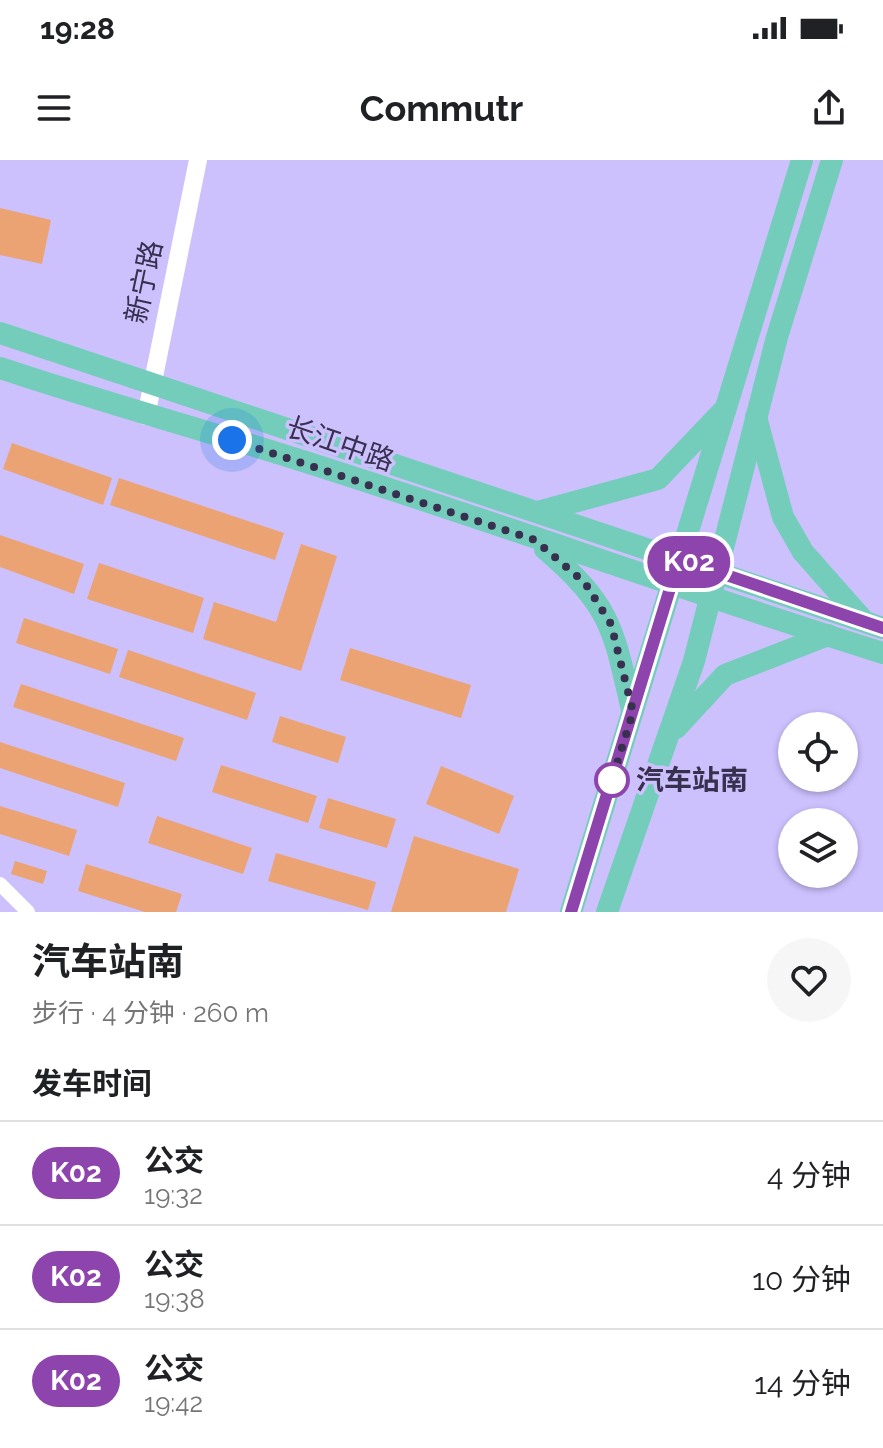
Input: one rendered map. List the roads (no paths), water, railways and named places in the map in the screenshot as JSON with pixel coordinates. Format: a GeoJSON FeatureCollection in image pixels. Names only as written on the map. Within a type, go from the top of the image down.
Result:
{"type":"FeatureCollection","features":[{"type":"Feature","properties":{"kind":"main road"},"geometry":{"type":"LineString","coordinates":[[571,912],[802,160]]}},
{"type":"Feature","properties":{"kind":"main road"},"geometry":{"type":"LineString","coordinates":[[607,912],[694,661],[777,337],[832,160]]}},
{"type":"Feature","properties":{"kind":"main road","name":"长江中路"},"geometry":{"type":"LineString","coordinates":[[0,333],[874,625]]}},
{"type":"Feature","properties":{"kind":"main road","name":"长江中路"},"geometry":{"type":"LineString","coordinates":[[0,368],[146,416],[261,448],[709,599],[883,653]]}},
{"type":"Feature","properties":{"kind":"main road"},"geometry":{"type":"LineString","coordinates":[[540,512],[658,479],[725,409]]}},
{"type":"Feature","properties":{"kind":"main road"},"geometry":{"type":"LineString","coordinates":[[756,417],[783,517],[803,552],[874,625]]}},
{"type":"Feature","properties":{"kind":"main road"},"geometry":{"type":"LineString","coordinates":[[535,540],[585,583],[611,624],[633,712]]}},
{"type":"Feature","properties":{"kind":"main road"},"geometry":{"type":"LineString","coordinates":[[667,738],[725,675],[828,635]]}},
{"type":"Feature","properties":{"kind":"street","name":"新宁路"},"geometry":{"type":"LineString","coordinates":[[146,416],[198,160]]}},
{"type":"Feature","properties":{"kind":"street"},"geometry":{"type":"LineString","coordinates":[[0,884],[28,912]]}},
{"type":"Feature","properties":{"kind":"place","name":"汽车站南"},"geometry":{"type":"Point","coordinates":[612,780]}}]}
